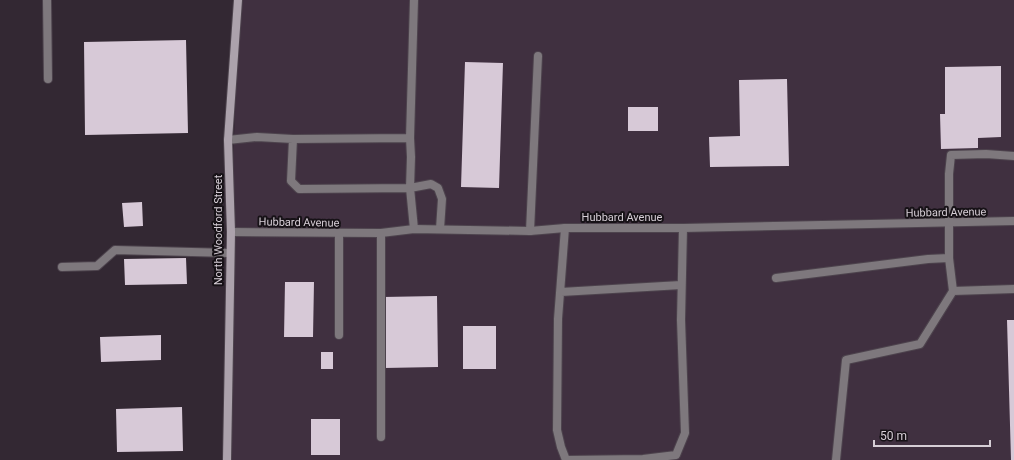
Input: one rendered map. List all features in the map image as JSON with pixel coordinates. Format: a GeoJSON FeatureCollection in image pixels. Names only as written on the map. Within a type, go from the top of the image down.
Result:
{"type":"FeatureCollection","features":[{"type":"Feature","properties":{"kind":"street"},"geometry":{"type":"LineString","coordinates":[[47,0],[48,80]]}},
{"type":"Feature","properties":{"kind":"street","name":"North Woodford Street"},"geometry":{"type":"LineString","coordinates":[[227,460],[231,232],[228,140],[238,0]]}},
{"type":"Feature","properties":{"kind":"street"},"geometry":{"type":"LineString","coordinates":[[414,0],[410,138],[410,188],[414,229]]}},
{"type":"Feature","properties":{"kind":"street"},"geometry":{"type":"LineString","coordinates":[[530,230],[538,56]]}},
{"type":"Feature","properties":{"kind":"street"},"geometry":{"type":"LineString","coordinates":[[228,140],[257,137],[294,139],[410,138]]}},
{"type":"Feature","properties":{"kind":"street"},"geometry":{"type":"LineString","coordinates":[[294,139],[291,181],[299,189],[410,188],[431,184],[438,188],[442,199],[440,229]]}},
{"type":"Feature","properties":{"kind":"street"},"geometry":{"type":"LineString","coordinates":[[836,460],[846,360],[920,344],[953,291],[949,258],[949,174],[951,155],[986,154],[1014,156]]}},
{"type":"Feature","properties":{"kind":"street","name":"Hubbard Avenue"},"geometry":{"type":"LineString","coordinates":[[231,232],[382,233],[414,229],[530,230],[565,228],[683,228],[1014,221]]}},
{"type":"Feature","properties":{"kind":"street"},"geometry":{"type":"LineString","coordinates":[[565,228],[558,319],[557,430],[566,460],[643,459],[676,455],[685,433],[681,285],[683,228]]}},
{"type":"Feature","properties":{"kind":"street"},"geometry":{"type":"LineString","coordinates":[[339,233],[339,335]]}},
{"type":"Feature","properties":{"kind":"street"},"geometry":{"type":"LineString","coordinates":[[382,233],[382,437]]}},
{"type":"Feature","properties":{"kind":"street"},"geometry":{"type":"LineString","coordinates":[[62,267],[97,266],[115,250],[230,253]]}},
{"type":"Feature","properties":{"kind":"street"},"geometry":{"type":"LineString","coordinates":[[776,278],[928,259],[949,258]]}},
{"type":"Feature","properties":{"kind":"street"},"geometry":{"type":"LineString","coordinates":[[561,292],[681,285]]}},
{"type":"Feature","properties":{"kind":"street"},"geometry":{"type":"LineString","coordinates":[[953,291],[1014,289]]}},
{"type":"Feature","properties":{"kind":"shaded area"},"geometry":{"type":"Polygon","coordinates":[[[239,0],[1014,0],[1014,460],[227,460],[230,253],[239,0]]]}},
{"type":"Feature","properties":{"kind":"building"},"geometry":{"type":"Polygon","coordinates":[[[186,40],[188,133],[85,135],[84,42],[186,40]]]}},
{"type":"Feature","properties":{"kind":"building"},"geometry":{"type":"Polygon","coordinates":[[[465,62],[503,63],[499,188],[461,187],[465,62]]]}},
{"type":"Feature","properties":{"kind":"building"},"geometry":{"type":"Polygon","coordinates":[[[1001,66],[1001,137],[978,138],[978,148],[941,149],[940,114],[945,114],[945,67],[1001,66]]]}},
{"type":"Feature","properties":{"kind":"building"},"geometry":{"type":"Polygon","coordinates":[[[787,79],[789,166],[710,167],[709,137],[740,136],[739,80],[787,79]]]}},
{"type":"Feature","properties":{"kind":"building"},"geometry":{"type":"Polygon","coordinates":[[[628,107],[658,107],[658,131],[628,131],[628,107]]]}},
{"type":"Feature","properties":{"kind":"building"},"geometry":{"type":"Polygon","coordinates":[[[142,202],[143,226],[124,227],[122,203],[142,202]]]}},
{"type":"Feature","properties":{"kind":"building"},"geometry":{"type":"Polygon","coordinates":[[[186,258],[187,284],[125,285],[124,259],[186,258]]]}},
{"type":"Feature","properties":{"kind":"building"},"geometry":{"type":"Polygon","coordinates":[[[285,282],[314,282],[313,337],[284,337],[285,282]]]}},
{"type":"Feature","properties":{"kind":"building"},"geometry":{"type":"Polygon","coordinates":[[[437,296],[438,367],[384,368],[383,297],[437,296]]]}},
{"type":"Feature","properties":{"kind":"building"},"geometry":{"type":"Polygon","coordinates":[[[1007,320],[1014,320],[1014,460],[1011,460],[1007,320]]]}},
{"type":"Feature","properties":{"kind":"building"},"geometry":{"type":"Polygon","coordinates":[[[463,326],[496,326],[496,369],[463,369],[463,326]]]}},
{"type":"Feature","properties":{"kind":"building"},"geometry":{"type":"Polygon","coordinates":[[[161,335],[161,360],[101,362],[100,337],[161,335]]]}},
{"type":"Feature","properties":{"kind":"building"},"geometry":{"type":"Polygon","coordinates":[[[321,352],[333,352],[333,369],[321,369],[321,352]]]}},
{"type":"Feature","properties":{"kind":"building"},"geometry":{"type":"Polygon","coordinates":[[[182,407],[183,451],[117,452],[116,409],[182,407]]]}},
{"type":"Feature","properties":{"kind":"building"},"geometry":{"type":"Polygon","coordinates":[[[311,419],[340,419],[340,455],[311,455],[311,419]]]}}]}
